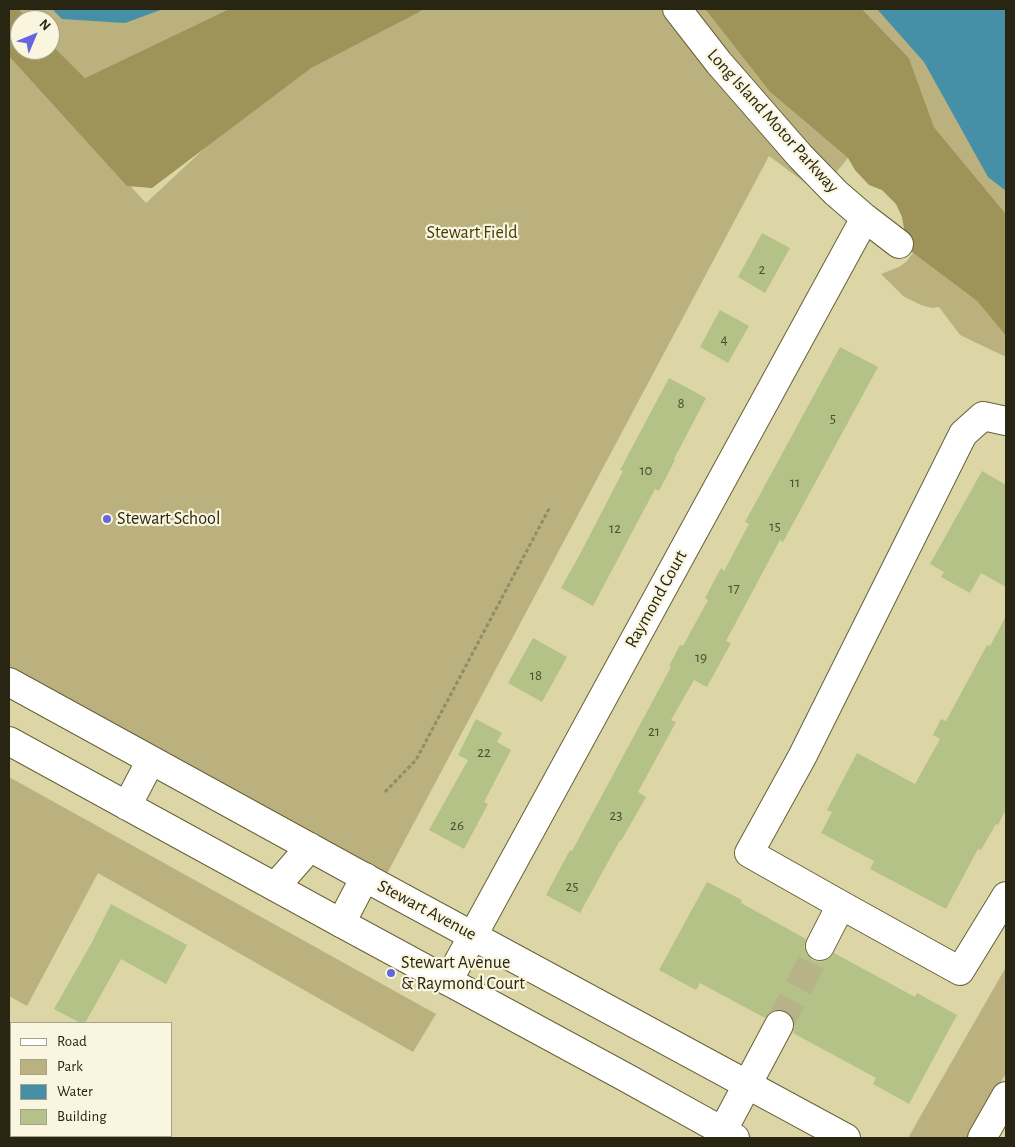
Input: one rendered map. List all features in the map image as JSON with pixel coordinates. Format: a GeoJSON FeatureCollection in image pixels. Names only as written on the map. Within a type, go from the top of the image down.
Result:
{"type":"FeatureCollection","features":[{"type":"Feature","properties":{"kind":"main road","name":"Long Island Motor Parkway"},"geometry":{"type":"LineString","coordinates":[[676,9],[719,63],[800,156],[836,193],[899,244]]}},
{"type":"Feature","properties":{"kind":"main road","name":"Raymond Court"},"geometry":{"type":"LineString","coordinates":[[448,981],[865,218]]}},
{"type":"Feature","properties":{"kind":"main road"},"geometry":{"type":"LineString","coordinates":[[1006,421],[983,416],[963,434],[802,757],[749,853],[960,971],[1006,896]]}},
{"type":"Feature","properties":{"kind":"main road","name":"Stewart Avenue"},"geometry":{"type":"LineString","coordinates":[[9,682],[846,1138]]}},
{"type":"Feature","properties":{"kind":"main road"},"geometry":{"type":"LineString","coordinates":[[9,741],[728,1135],[747,1084],[778,1025]]}},
{"type":"Feature","properties":{"kind":"main road"},"geometry":{"type":"LineString","coordinates":[[128,806],[151,760]]}},
{"type":"Feature","properties":{"kind":"main road"},"geometry":{"type":"LineString","coordinates":[[275,887],[310,847]]}},
{"type":"Feature","properties":{"kind":"main road"},"geometry":{"type":"LineString","coordinates":[[341,924],[365,877]]}},
{"type":"Feature","properties":{"kind":"main road"},"geometry":{"type":"LineString","coordinates":[[820,946],[841,906]]}},
{"type":"Feature","properties":{"kind":"main road"},"geometry":{"type":"LineString","coordinates":[[982,1138],[1006,1096]]}},
{"type":"Feature","properties":{"kind":"path"},"geometry":{"type":"LineString","coordinates":[[384,792],[416,760],[550,507]]}},
{"type":"Feature","properties":{"kind":"green space"},"geometry":{"type":"Polygon","coordinates":[[[229,9],[85,78],[60,53],[60,10],[20,10],[229,9]]]}},
{"type":"Feature","properties":{"kind":"green space","name":"Stewart Field"},"geometry":{"type":"Polygon","coordinates":[[[354,9],[705,9],[770,92],[848,158],[819,193],[769,156],[383,881],[9,669],[9,54],[10,60],[15,60],[146,203],[354,9]]]}},
{"type":"Feature","properties":{"kind":"green space"},"geometry":{"type":"Polygon","coordinates":[[[862,9],[1006,9],[1006,214],[934,127],[909,58],[862,9]]]}},
{"type":"Feature","properties":{"kind":"green space"},"geometry":{"type":"Polygon","coordinates":[[[913,253],[977,301],[1006,336],[1006,357],[960,335],[939,307],[932,308],[921,305],[903,296],[881,274],[899,267],[913,253]]]}},
{"type":"Feature","properties":{"kind":"green space"},"geometry":{"type":"Polygon","coordinates":[[[9,777],[436,1014],[413,1052],[98,873],[27,1006],[9,996],[9,777]]]}},
{"type":"Feature","properties":{"kind":"green space"},"geometry":{"type":"Polygon","coordinates":[[[1006,967],[1006,1073],[969,1138],[908,1138],[1006,967]]]}},
{"type":"Feature","properties":{"kind":"shaded area"},"geometry":{"type":"Polygon","coordinates":[[[9,9],[19,9],[10,10],[9,56],[9,9]]]}},
{"type":"Feature","properties":{"kind":"shaded area"},"geometry":{"type":"Polygon","coordinates":[[[229,9],[423,9],[311,68],[152,188],[127,186],[13,60],[60,60],[60,53],[85,78],[229,9]]]}},
{"type":"Feature","properties":{"kind":"shaded area"},"geometry":{"type":"Polygon","coordinates":[[[705,9],[862,9],[909,58],[934,127],[1006,214],[1006,336],[977,301],[913,253],[907,245],[902,217],[896,204],[882,190],[869,185],[855,170],[848,158],[770,92],[705,9]]]}},
{"type":"Feature","properties":{"kind":"water"},"geometry":{"type":"Polygon","coordinates":[[[163,9],[125,23],[62,19],[60,17],[60,10],[53,10],[163,9]]]}},
{"type":"Feature","properties":{"kind":"water"},"geometry":{"type":"Polygon","coordinates":[[[877,9],[1006,9],[1006,191],[988,177],[924,62],[877,9]]]}},
{"type":"Feature","properties":{"kind":"building"},"geometry":{"type":"Polygon","coordinates":[[[762,233],[790,248],[765,293],[738,277],[762,233]]]}},
{"type":"Feature","properties":{"kind":"building"},"geometry":{"type":"Polygon","coordinates":[[[720,310],[749,326],[728,363],[700,347],[720,310]]]}},
{"type":"Feature","properties":{"kind":"building"},"geometry":{"type":"Polygon","coordinates":[[[840,347],[878,367],[783,542],[780,540],[726,641],[731,643],[707,687],[694,680],[671,720],[676,722],[638,792],[646,797],[580,913],[546,895],[570,850],[572,851],[671,667],[669,666],[680,645],[683,646],[708,600],[705,598],[721,568],[724,571],[749,524],[745,522],[840,347]]]}},
{"type":"Feature","properties":{"kind":"building"},"geometry":{"type":"Polygon","coordinates":[[[669,378],[706,398],[659,491],[655,489],[593,606],[561,588],[623,471],[620,470],[669,378]]]}},
{"type":"Feature","properties":{"kind":"building"},"geometry":{"type":"Polygon","coordinates":[[[982,471],[1006,485],[1006,587],[981,573],[970,593],[941,577],[944,572],[930,564],[982,471]]]}},
{"type":"Feature","properties":{"kind":"building"},"geometry":{"type":"Polygon","coordinates":[[[1006,616],[1006,809],[981,850],[978,849],[946,909],[870,869],[874,861],[821,833],[832,812],[827,810],[857,753],[915,784],[940,739],[933,735],[941,719],[946,721],[987,645],[990,646],[1006,616]]]}},
{"type":"Feature","properties":{"kind":"building"},"geometry":{"type":"Polygon","coordinates":[[[533,638],[567,657],[542,702],[508,683],[533,638]]]}},
{"type":"Feature","properties":{"kind":"building"},"geometry":{"type":"Polygon","coordinates":[[[476,719],[502,733],[497,742],[511,750],[484,802],[488,804],[464,849],[429,830],[468,760],[458,755],[476,719]]]}},
{"type":"Feature","properties":{"kind":"building"},"geometry":{"type":"Polygon","coordinates":[[[707,882],[742,900],[741,903],[806,939],[804,947],[812,960],[821,962],[828,959],[834,953],[915,997],[917,993],[957,1015],[909,1104],[873,1084],[876,1078],[793,1033],[795,1025],[792,1017],[786,1011],[778,1009],[771,1012],[765,1018],[700,983],[696,990],[659,970],[707,882]]]}},
{"type":"Feature","properties":{"kind":"building"},"geometry":{"type":"Polygon","coordinates":[[[111,904],[187,945],[166,984],[121,959],[86,1022],[78,1022],[54,1009],[91,944],[111,904]]]}},
{"type":"Feature","properties":{"kind":"tunnel"},"geometry":{"type":"LineString","coordinates":[[779,1025],[820,946]]}},
{"type":"Feature","properties":{"kind":"place","name":"Stewart School"},"geometry":{"type":"Point","coordinates":[107,519]}},
{"type":"Feature","properties":{"kind":"place","name":"Stewart Avenue & Raymond Court"},"geometry":{"type":"Point","coordinates":[391,973]}}]}
